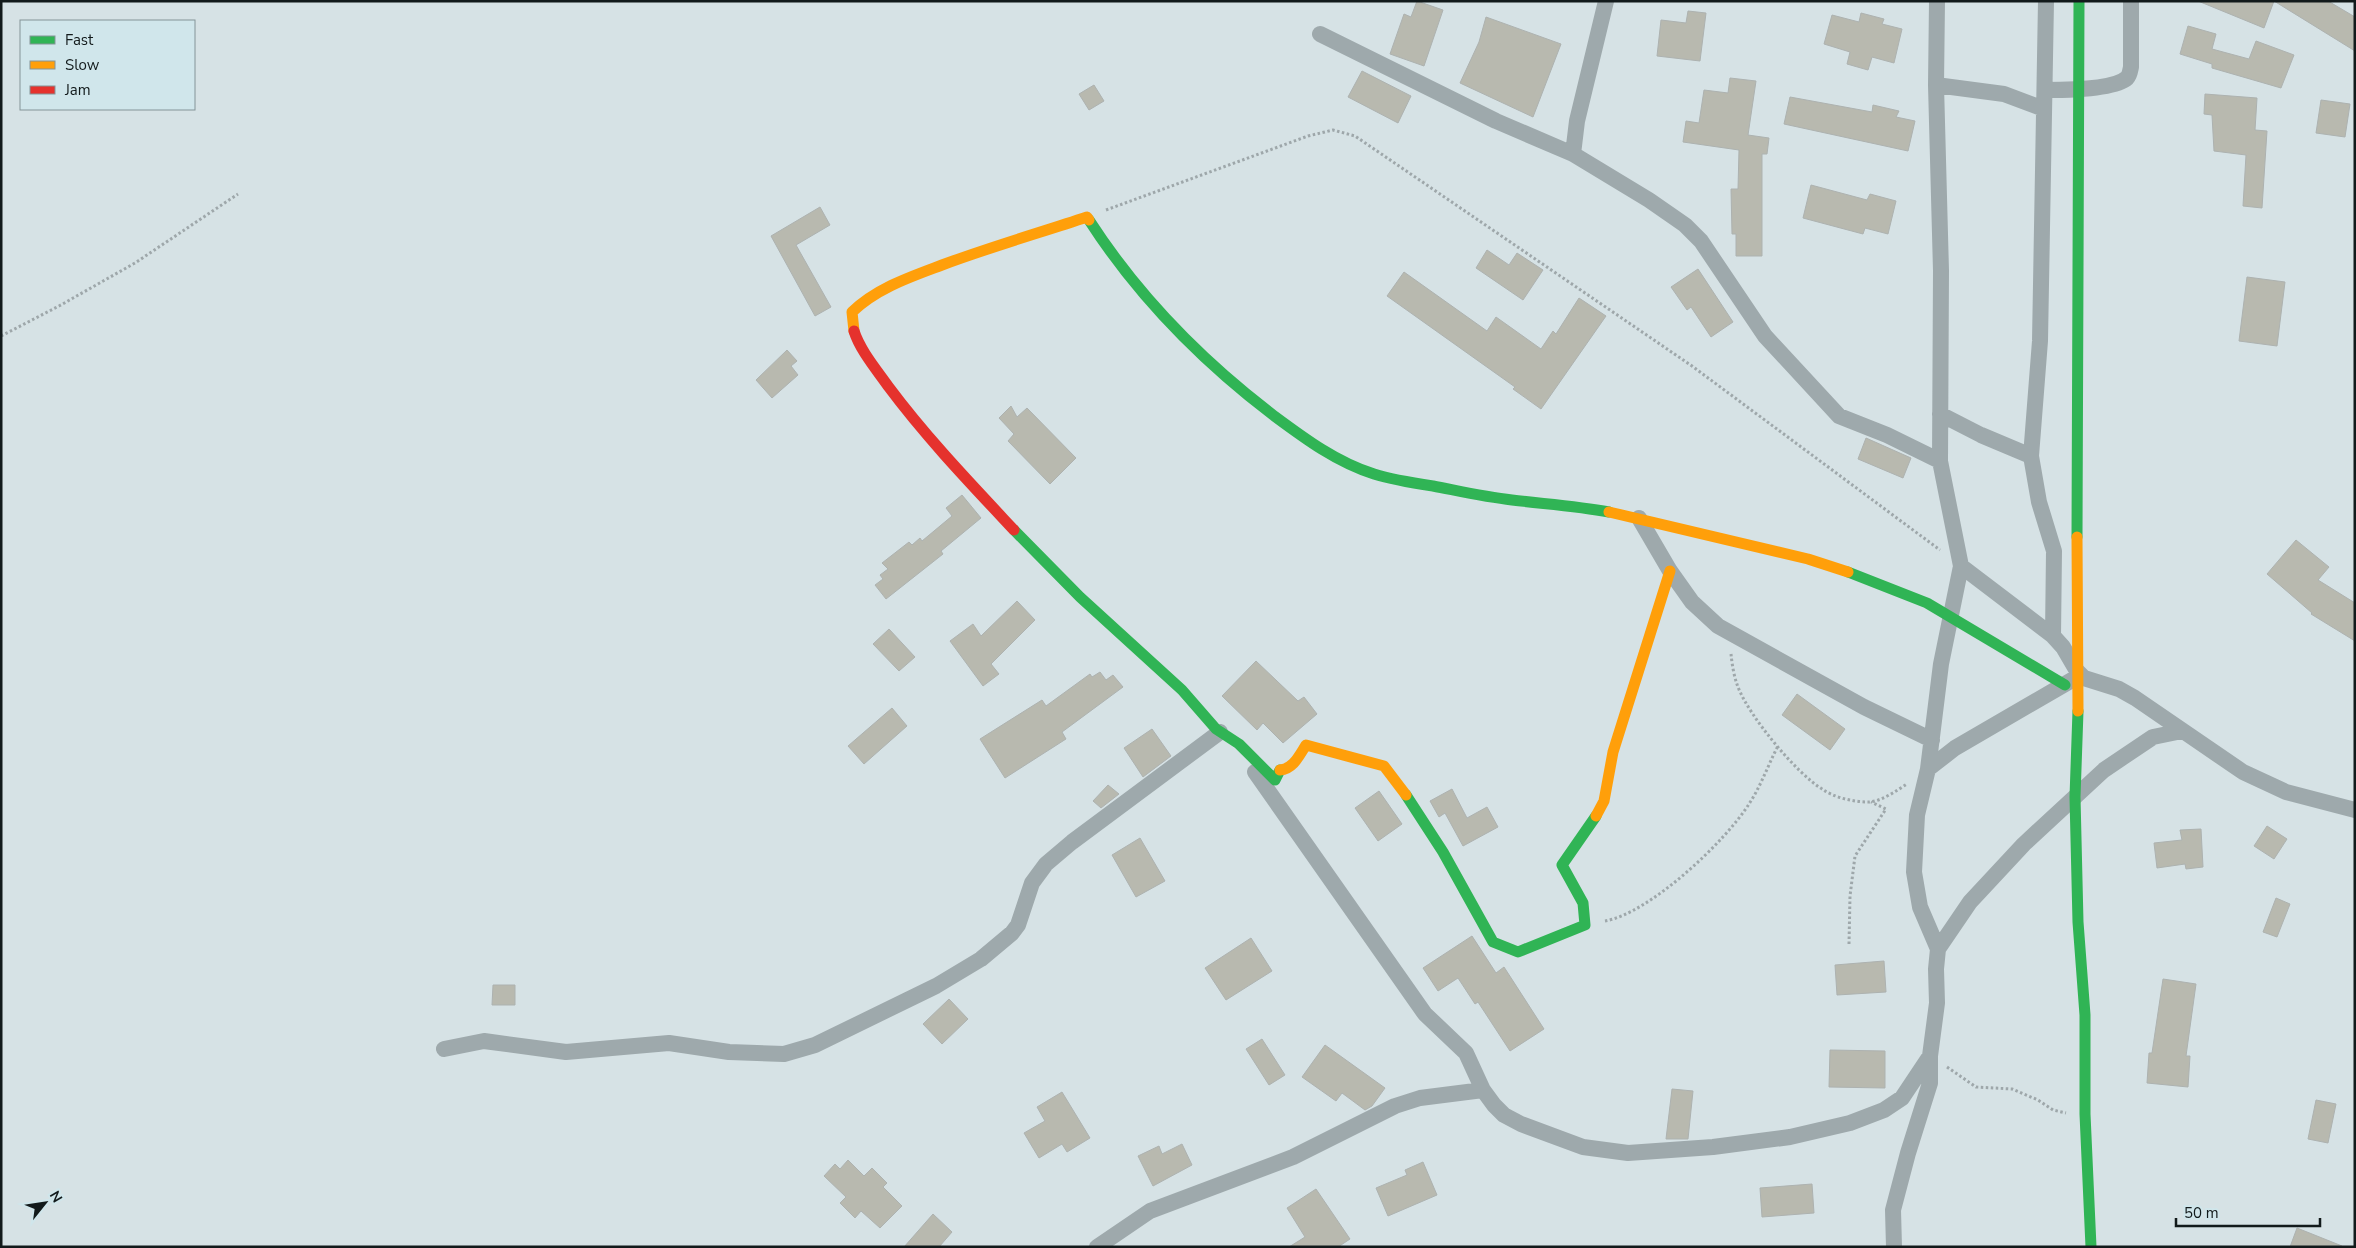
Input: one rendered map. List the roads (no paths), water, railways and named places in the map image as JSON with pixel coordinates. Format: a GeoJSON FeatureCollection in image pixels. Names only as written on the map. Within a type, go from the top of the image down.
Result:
{"type":"FeatureCollection","features":[{"type":"Feature","properties":{"kind":"street"},"geometry":{"type":"LineString","coordinates":[[1574,154],[1577,121],[1606,1]]}},
{"type":"Feature","properties":{"kind":"street"},"geometry":{"type":"LineString","coordinates":[[1936,1],[1936,84],[1941,271],[1940,462],[1961,566],[1941,664],[1928,769],[1917,815],[1914,872],[1920,907],[1938,949]]}},
{"type":"Feature","properties":{"kind":"street"},"geometry":{"type":"LineString","coordinates":[[2046,1],[2040,341],[2031,456],[2039,502],[2054,551],[2053,636]]}},
{"type":"Feature","properties":{"kind":"street"},"geometry":{"type":"LineString","coordinates":[[2073,677],[2079,1]]}},
{"type":"Feature","properties":{"kind":"street"},"geometry":{"type":"LineString","coordinates":[[2045,90],[2079,90],[2118,83],[2126,79],[2130,74],[2131,1]]}},
{"type":"Feature","properties":{"kind":"street"},"geometry":{"type":"LineString","coordinates":[[1320,34],[1496,121],[1574,154],[1649,200],[1685,225],[1701,241],[1765,336],[1839,416],[1887,435],[1940,462]]}},
{"type":"Feature","properties":{"kind":"street"},"geometry":{"type":"LineString","coordinates":[[1936,84],[2004,94],[2044,109]]}},
{"type":"Feature","properties":{"kind":"street"},"geometry":{"type":"LineString","coordinates":[[1670,571],[1613,752],[1604,801],[1597,815],[1562,865],[1583,903],[1585,924],[1518,952],[1494,942],[1438,844],[1410,800],[1384,766],[1306,745],[1295,763],[1286,770],[1281,769],[1275,780],[1226,736],[1184,692],[1065,583],[935,445],[858,345],[850,322],[850,316],[856,304],[882,288],[922,272],[1087,217],[1112,256],[1170,325],[1235,386],[1294,431],[1331,455],[1374,474],[1402,481],[1511,500],[1574,505],[1639,518],[1717,539],[1808,559],[1843,570],[1920,600],[2073,677],[2084,678],[2119,689],[2243,772],[2286,792],[2355,810]]}},
{"type":"Feature","properties":{"kind":"street"},"geometry":{"type":"LineString","coordinates":[[1940,414],[1981,435],[2031,456]]}},
{"type":"Feature","properties":{"kind":"street"},"geometry":{"type":"LineString","coordinates":[[1639,518],[1670,571],[1703,614],[1729,633],[1864,707],[1932,740]]}},
{"type":"Feature","properties":{"kind":"street"},"geometry":{"type":"LineString","coordinates":[[1961,566],[2053,636],[2063,647],[2073,677],[2078,707],[2075,797],[2078,922],[2084,1015],[2085,1114],[2091,1247]]}},
{"type":"Feature","properties":{"kind":"street"},"geometry":{"type":"LineString","coordinates":[[1928,769],[1955,748],[2073,677]]}},
{"type":"Feature","properties":{"kind":"street"},"geometry":{"type":"LineString","coordinates":[[1894,1247],[1893,1210],[1908,1153],[1930,1084],[1930,1056],[1937,1003],[1936,969],[1938,949],[1970,902],[2024,844],[2104,770],[2136,746],[2153,737],[2182,731]]}},
{"type":"Feature","properties":{"kind":"street"},"geometry":{"type":"LineString","coordinates":[[444,1049],[484,1041],[566,1052],[669,1042],[729,1052],[784,1054],[815,1046],[936,986],[981,959],[1012,934],[1018,925],[1032,883],[1046,864],[1072,842],[1226,736]]}},
{"type":"Feature","properties":{"kind":"street"},"geometry":{"type":"LineString","coordinates":[[1226,736],[1425,1014],[1466,1053],[1483,1090],[1504,1115],[1582,1147],[1628,1153],[1703,1148],[1790,1137],[1850,1123],[1884,1110],[1902,1098],[1930,1056]]}},
{"type":"Feature","properties":{"kind":"street"},"geometry":{"type":"LineString","coordinates":[[1097,1247],[1150,1211],[1293,1156],[1395,1106],[1420,1098],[1483,1090]]}}]}
